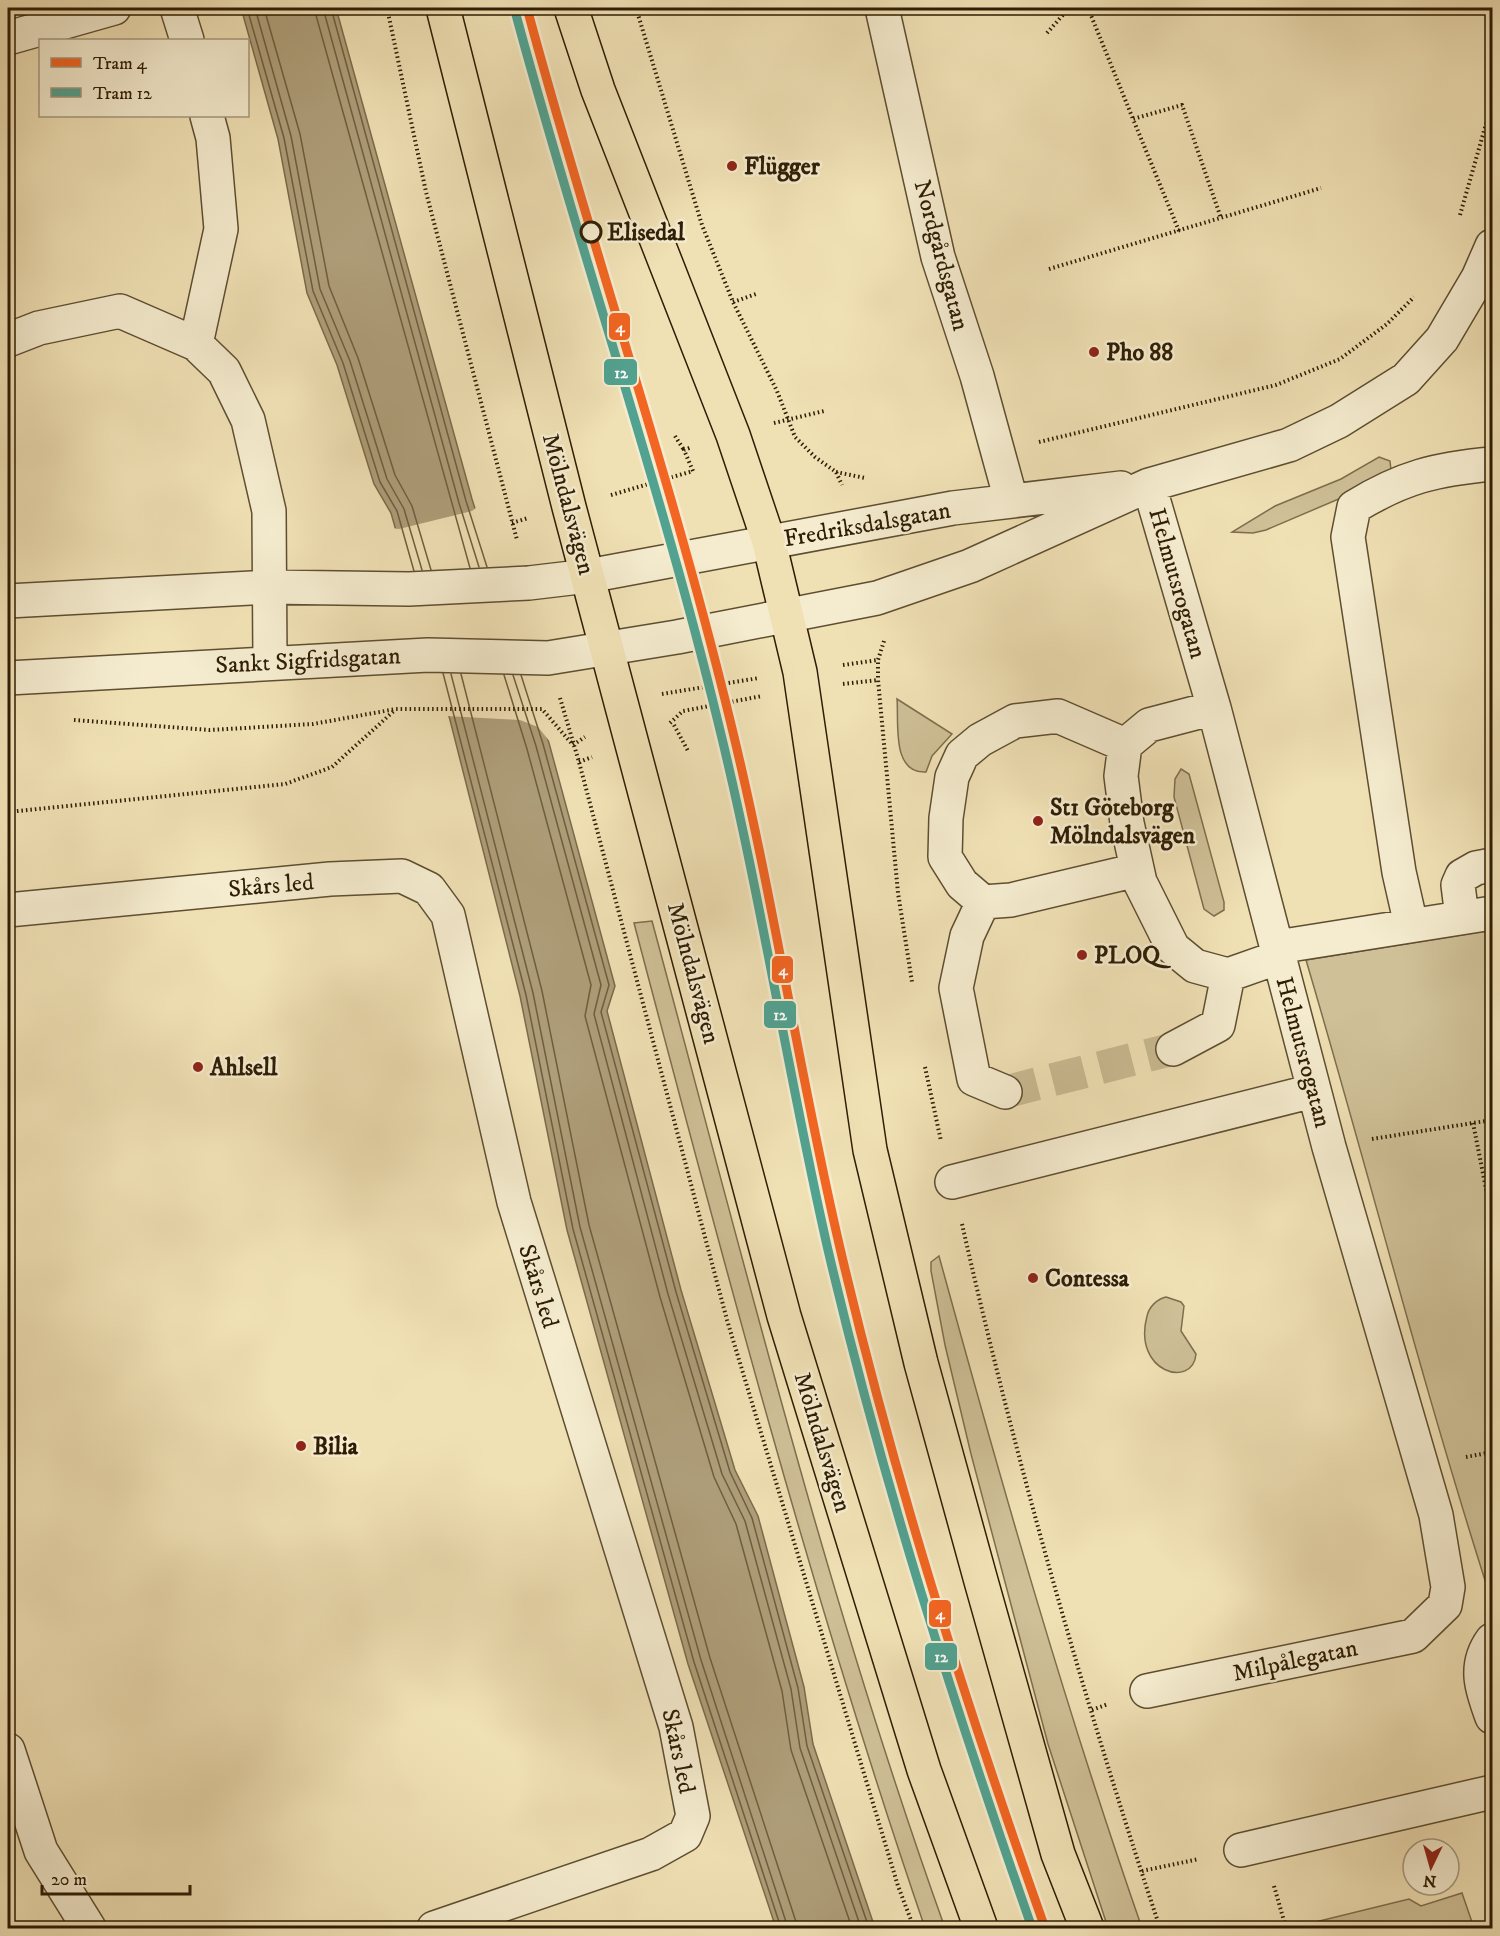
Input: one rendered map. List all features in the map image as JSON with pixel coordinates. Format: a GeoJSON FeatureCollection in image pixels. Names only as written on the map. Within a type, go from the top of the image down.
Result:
{"type":"FeatureCollection","features":[{"type":"Feature","properties":{"kind":"main road","name":"Mölndalsvägen"},"geometry":{"type":"LineString","coordinates":[[443,8],[569,507],[784,1316],[924,1770],[981,1929]]}},
{"type":"Feature","properties":{"kind":"main road"},"geometry":{"type":"LineString","coordinates":[[571,8],[598,90],[733,435],[769,542],[800,672],[870,1150],[921,1363],[984,1592],[1058,1854],[1087,1929]]}},
{"type":"Feature","properties":{"kind":"street"},"geometry":{"type":"LineString","coordinates":[[8,38],[114,8]]}},
{"type":"Feature","properties":{"kind":"street"},"geometry":{"type":"LineString","coordinates":[[177,8],[187,39]]}},
{"type":"Feature","properties":{"kind":"street","name":"Nordgårdsgatan"},"geometry":{"type":"LineString","coordinates":[[882,8],[938,257],[977,376],[1011,500]]}},
{"type":"Feature","properties":{"kind":"street"},"geometry":{"type":"LineString","coordinates":[[196,344],[221,229],[213,138],[207,117]]}},
{"type":"Feature","properties":{"kind":"street","name":"Fredriksdalsgatan"},"geometry":{"type":"LineString","coordinates":[[608,650],[877,598],[970,566],[1149,485],[1289,445],[1339,421],[1406,379],[1442,339],[1478,278],[1492,246]]}},
{"type":"Feature","properties":{"kind":"street"},"geometry":{"type":"LineString","coordinates":[[8,340],[39,328],[120,311],[196,344],[224,371],[248,420],[269,511],[270,662]]}},
{"type":"Feature","properties":{"kind":"street"},"geometry":{"type":"LineString","coordinates":[[1411,925],[1400,872],[1348,537],[1354,507],[1386,487],[1445,468],[1492,464]]}},
{"type":"Feature","properties":{"kind":"street","name":"Fredriksdalsgatan"},"geometry":{"type":"LineString","coordinates":[[588,576],[859,525],[1011,500],[1149,485]]}},
{"type":"Feature","properties":{"kind":"street","name":"Helmutsrogatan"},"geometry":{"type":"LineString","coordinates":[[1149,485],[1215,708],[1313,1091],[1436,1515],[1448,1587],[1444,1605],[1436,1616]]}},
{"type":"Feature","properties":{"kind":"street"},"geometry":{"type":"LineString","coordinates":[[8,601],[269,587],[409,589],[519,583],[588,576]]}},
{"type":"Feature","properties":{"kind":"street","name":"Sankt Sigfridsgatan"},"geometry":{"type":"LineString","coordinates":[[8,678],[270,662],[428,655],[538,657],[608,650]]}},
{"type":"Feature","properties":{"kind":"street"},"geometry":{"type":"LineString","coordinates":[[1215,708],[1149,725],[1125,745],[1121,776],[1127,823],[1140,882],[1173,948],[1196,966],[1228,975],[1278,952],[1411,925],[1477,915],[1458,885],[1462,876],[1476,868],[1492,865]]}},
{"type":"Feature","properties":{"kind":"street"},"geometry":{"type":"LineString","coordinates":[[1125,745],[1058,716],[1015,721],[980,740],[962,754],[952,777],[946,818],[945,857],[962,884],[983,902],[1011,900],[1137,870]]}},
{"type":"Feature","properties":{"kind":"street","name":"Skårs led"},"geometry":{"type":"LineString","coordinates":[[8,910],[330,879],[402,876],[429,889],[448,915],[514,1202],[676,1727],[693,1816],[685,1835],[651,1854],[434,1929]]}},
{"type":"Feature","properties":{"kind":"street"},"geometry":{"type":"LineString","coordinates":[[983,902],[967,936],[956,988],[974,1080],[1005,1092]]}},
{"type":"Feature","properties":{"kind":"street"},"geometry":{"type":"LineString","coordinates":[[1173,1049],[1218,1025],[1228,975]]}},
{"type":"Feature","properties":{"kind":"street"},"geometry":{"type":"LineString","coordinates":[[952,1182],[1313,1091]]}},
{"type":"Feature","properties":{"kind":"street","name":"Milpålegatan"},"geometry":{"type":"LineString","coordinates":[[1147,1691],[1413,1636],[1436,1616]]}},
{"type":"Feature","properties":{"kind":"street"},"geometry":{"type":"LineString","coordinates":[[1492,1641],[1480,1661],[1481,1687],[1492,1717]]}},
{"type":"Feature","properties":{"kind":"street"},"geometry":{"type":"LineString","coordinates":[[8,1750],[41,1851],[89,1929]]}},
{"type":"Feature","properties":{"kind":"street"},"geometry":{"type":"LineString","coordinates":[[1241,1850],[1492,1792]]}},
{"type":"Feature","properties":{"kind":"path"},"geometry":{"type":"LineString","coordinates":[[387,8],[426,192],[512,523],[519,583]]}},
{"type":"Feature","properties":{"kind":"path"},"geometry":{"type":"LineString","coordinates":[[636,8],[702,225],[733,302],[795,437],[815,457],[836,472],[867,479],[876,478]]}},
{"type":"Feature","properties":{"kind":"path"},"geometry":{"type":"LineString","coordinates":[[1047,33],[1069,8]]}},
{"type":"Feature","properties":{"kind":"path"},"geometry":{"type":"LineString","coordinates":[[1088,8],[1179,231]]}},
{"type":"Feature","properties":{"kind":"path"},"geometry":{"type":"LineString","coordinates":[[1460,217],[1492,103]]}},
{"type":"Feature","properties":{"kind":"path"},"geometry":{"type":"LineString","coordinates":[[1133,119],[1182,105],[1221,218]]}},
{"type":"Feature","properties":{"kind":"path"},"geometry":{"type":"LineString","coordinates":[[1049,269],[1321,188]]}},
{"type":"Feature","properties":{"kind":"path"},"geometry":{"type":"LineString","coordinates":[[997,452],[1276,385],[1340,359],[1387,324],[1418,293]]}},
{"type":"Feature","properties":{"kind":"path"},"geometry":{"type":"LineString","coordinates":[[733,302],[756,294]]}},
{"type":"Feature","properties":{"kind":"path"},"geometry":{"type":"LineString","coordinates":[[684,450],[787,419],[824,411]]}},
{"type":"Feature","properties":{"kind":"path"},"geometry":{"type":"LineString","coordinates":[[512,523],[693,471],[675,436]]}},
{"type":"Feature","properties":{"kind":"path"},"geometry":{"type":"LineString","coordinates":[[836,472],[859,525]]}},
{"type":"Feature","properties":{"kind":"path"},"geometry":{"type":"LineString","coordinates":[[877,598],[886,632],[878,660],[898,893],[912,986]]}},
{"type":"Feature","properties":{"kind":"path"},"geometry":{"type":"LineString","coordinates":[[538,657],[573,746],[726,1320],[898,1886],[914,1929]]}},
{"type":"Feature","properties":{"kind":"path"},"geometry":{"type":"LineString","coordinates":[[573,746],[624,710],[657,695],[878,660]]}},
{"type":"Feature","properties":{"kind":"path"},"geometry":{"type":"LineString","coordinates":[[63,721],[210,730],[313,724],[396,709],[542,710],[573,746]]}},
{"type":"Feature","properties":{"kind":"path"},"geometry":{"type":"LineString","coordinates":[[8,812],[285,784],[332,767],[396,709]]}},
{"type":"Feature","properties":{"kind":"path"},"geometry":{"type":"LineString","coordinates":[[672,722],[688,751]]}},
{"type":"Feature","properties":{"kind":"path"},"geometry":{"type":"LineString","coordinates":[[923,1056],[928,1090],[987,1335],[1066,1622],[1160,1929]]}},
{"type":"Feature","properties":{"kind":"path"},"geometry":{"type":"LineString","coordinates":[[1371,1140],[1492,1120]]}},
{"type":"Feature","properties":{"kind":"path"},"geometry":{"type":"LineString","coordinates":[[1473,1123],[1492,1219]]}},
{"type":"Feature","properties":{"kind":"path"},"geometry":{"type":"LineString","coordinates":[[1466,1457],[1492,1452]]}},
{"type":"Feature","properties":{"kind":"path"},"geometry":{"type":"LineString","coordinates":[[1142,1871],[1241,1850]]}},
{"type":"Feature","properties":{"kind":"shaded area"},"geometry":{"type":"Polygon","coordinates":[[[1379,457],[1390,461],[1391,470],[1355,492],[1266,530],[1253,533],[1232,532],[1275,506],[1341,479],[1379,457]]]}},
{"type":"Feature","properties":{"kind":"shaded area"},"geometry":{"type":"Polygon","coordinates":[[[897,699],[952,734],[932,756],[926,772],[915,770],[907,765],[902,756],[899,745],[897,699]]]}},
{"type":"Feature","properties":{"kind":"shaded area"},"geometry":{"type":"Polygon","coordinates":[[[1181,769],[1189,774],[1224,902],[1224,910],[1214,916],[1204,909],[1174,797],[1175,779],[1181,769]]]}},
{"type":"Feature","properties":{"kind":"shaded area"},"geometry":{"type":"Polygon","coordinates":[[[652,921],[824,1554],[902,1804],[945,1928],[925,1928],[844,1679],[770,1428],[634,923],[652,921]]]}},
{"type":"Feature","properties":{"kind":"shaded area"},"geometry":{"type":"Polygon","coordinates":[[[1492,930],[1491,1599],[1442,1440],[1306,960],[1492,930]]]}},
{"type":"Feature","properties":{"kind":"shaded area"},"geometry":{"type":"Polygon","coordinates":[[[939,1256],[1035,1594],[1142,1928],[1108,1928],[1048,1744],[971,1454],[945,1345],[931,1271],[931,1262],[939,1256]]]}},
{"type":"Feature","properties":{"kind":"shaded area"},"geometry":{"type":"Polygon","coordinates":[[[1166,1297],[1181,1302],[1184,1306],[1181,1331],[1196,1354],[1192,1365],[1185,1371],[1175,1372],[1165,1369],[1155,1362],[1148,1351],[1145,1335],[1148,1313],[1157,1302],[1166,1297]]]}},
{"type":"Feature","properties":{"kind":"shaded area"},"geometry":{"type":"Polygon","coordinates":[[[1461,1893],[1474,1928],[1304,1928],[1303,1925],[1409,1899],[1421,1906],[1449,1897],[1461,1897],[1461,1893]]]}},
{"type":"Feature","properties":{"kind":"water"},"geometry":{"type":"Polygon","coordinates":[[[241,8],[336,8],[472,499],[549,743],[615,986],[607,1011],[681,1290],[735,1470],[758,1516],[804,1687],[813,1744],[875,1928],[776,1928],[688,1664],[567,1230],[520,996],[450,720],[391,513],[374,484],[337,365],[307,293],[278,139],[241,8]]]}},
{"type":"Feature","properties":{"kind":"pier"},"geometry":{"type":"Polygon","coordinates":[[[477,507],[551,743],[538,727],[520,720],[446,716],[392,528],[399,529],[472,511],[477,507]]]}},
{"type":"Feature","properties":{"kind":"tunnel"},"geometry":{"type":"LineString","coordinates":[[1005,1092],[1173,1049]]}},
{"type":"Feature","properties":{"kind":"tram line","name":"4"},"geometry":{"type":"LineString","coordinates":[[527,8],[683,541],[730,720],[760,852],[825,1182],[884,1420],[933,1591],[987,1760],[1045,1928]]}},
{"type":"Feature","properties":{"kind":"tram line","name":"12"},"geometry":{"type":"LineString","coordinates":[[515,11],[671,544],[718,722],[748,853],[828,1250],[872,1422],[947,1677],[1032,1928]]}},
{"type":"Feature","properties":{"kind":"place","name":"Flügger"},"geometry":{"type":"Point","coordinates":[732,166]}},
{"type":"Feature","properties":{"kind":"place","name":"Elisedal"},"geometry":{"type":"Point","coordinates":[591,232]}},
{"type":"Feature","properties":{"kind":"place","name":"Pho 88"},"geometry":{"type":"Point","coordinates":[1094,352]}},
{"type":"Feature","properties":{"kind":"place","name":"St1 Göteborg Mölndalsvägen"},"geometry":{"type":"Point","coordinates":[1038,821]}},
{"type":"Feature","properties":{"kind":"place","name":"PLOQ"},"geometry":{"type":"Point","coordinates":[1082,955]}},
{"type":"Feature","properties":{"kind":"place","name":"Ahlsell"},"geometry":{"type":"Point","coordinates":[198,1067]}},
{"type":"Feature","properties":{"kind":"place","name":"Contessa"},"geometry":{"type":"Point","coordinates":[1033,1278]}},
{"type":"Feature","properties":{"kind":"place","name":"Bilia"},"geometry":{"type":"Point","coordinates":[301,1446]}}]}
